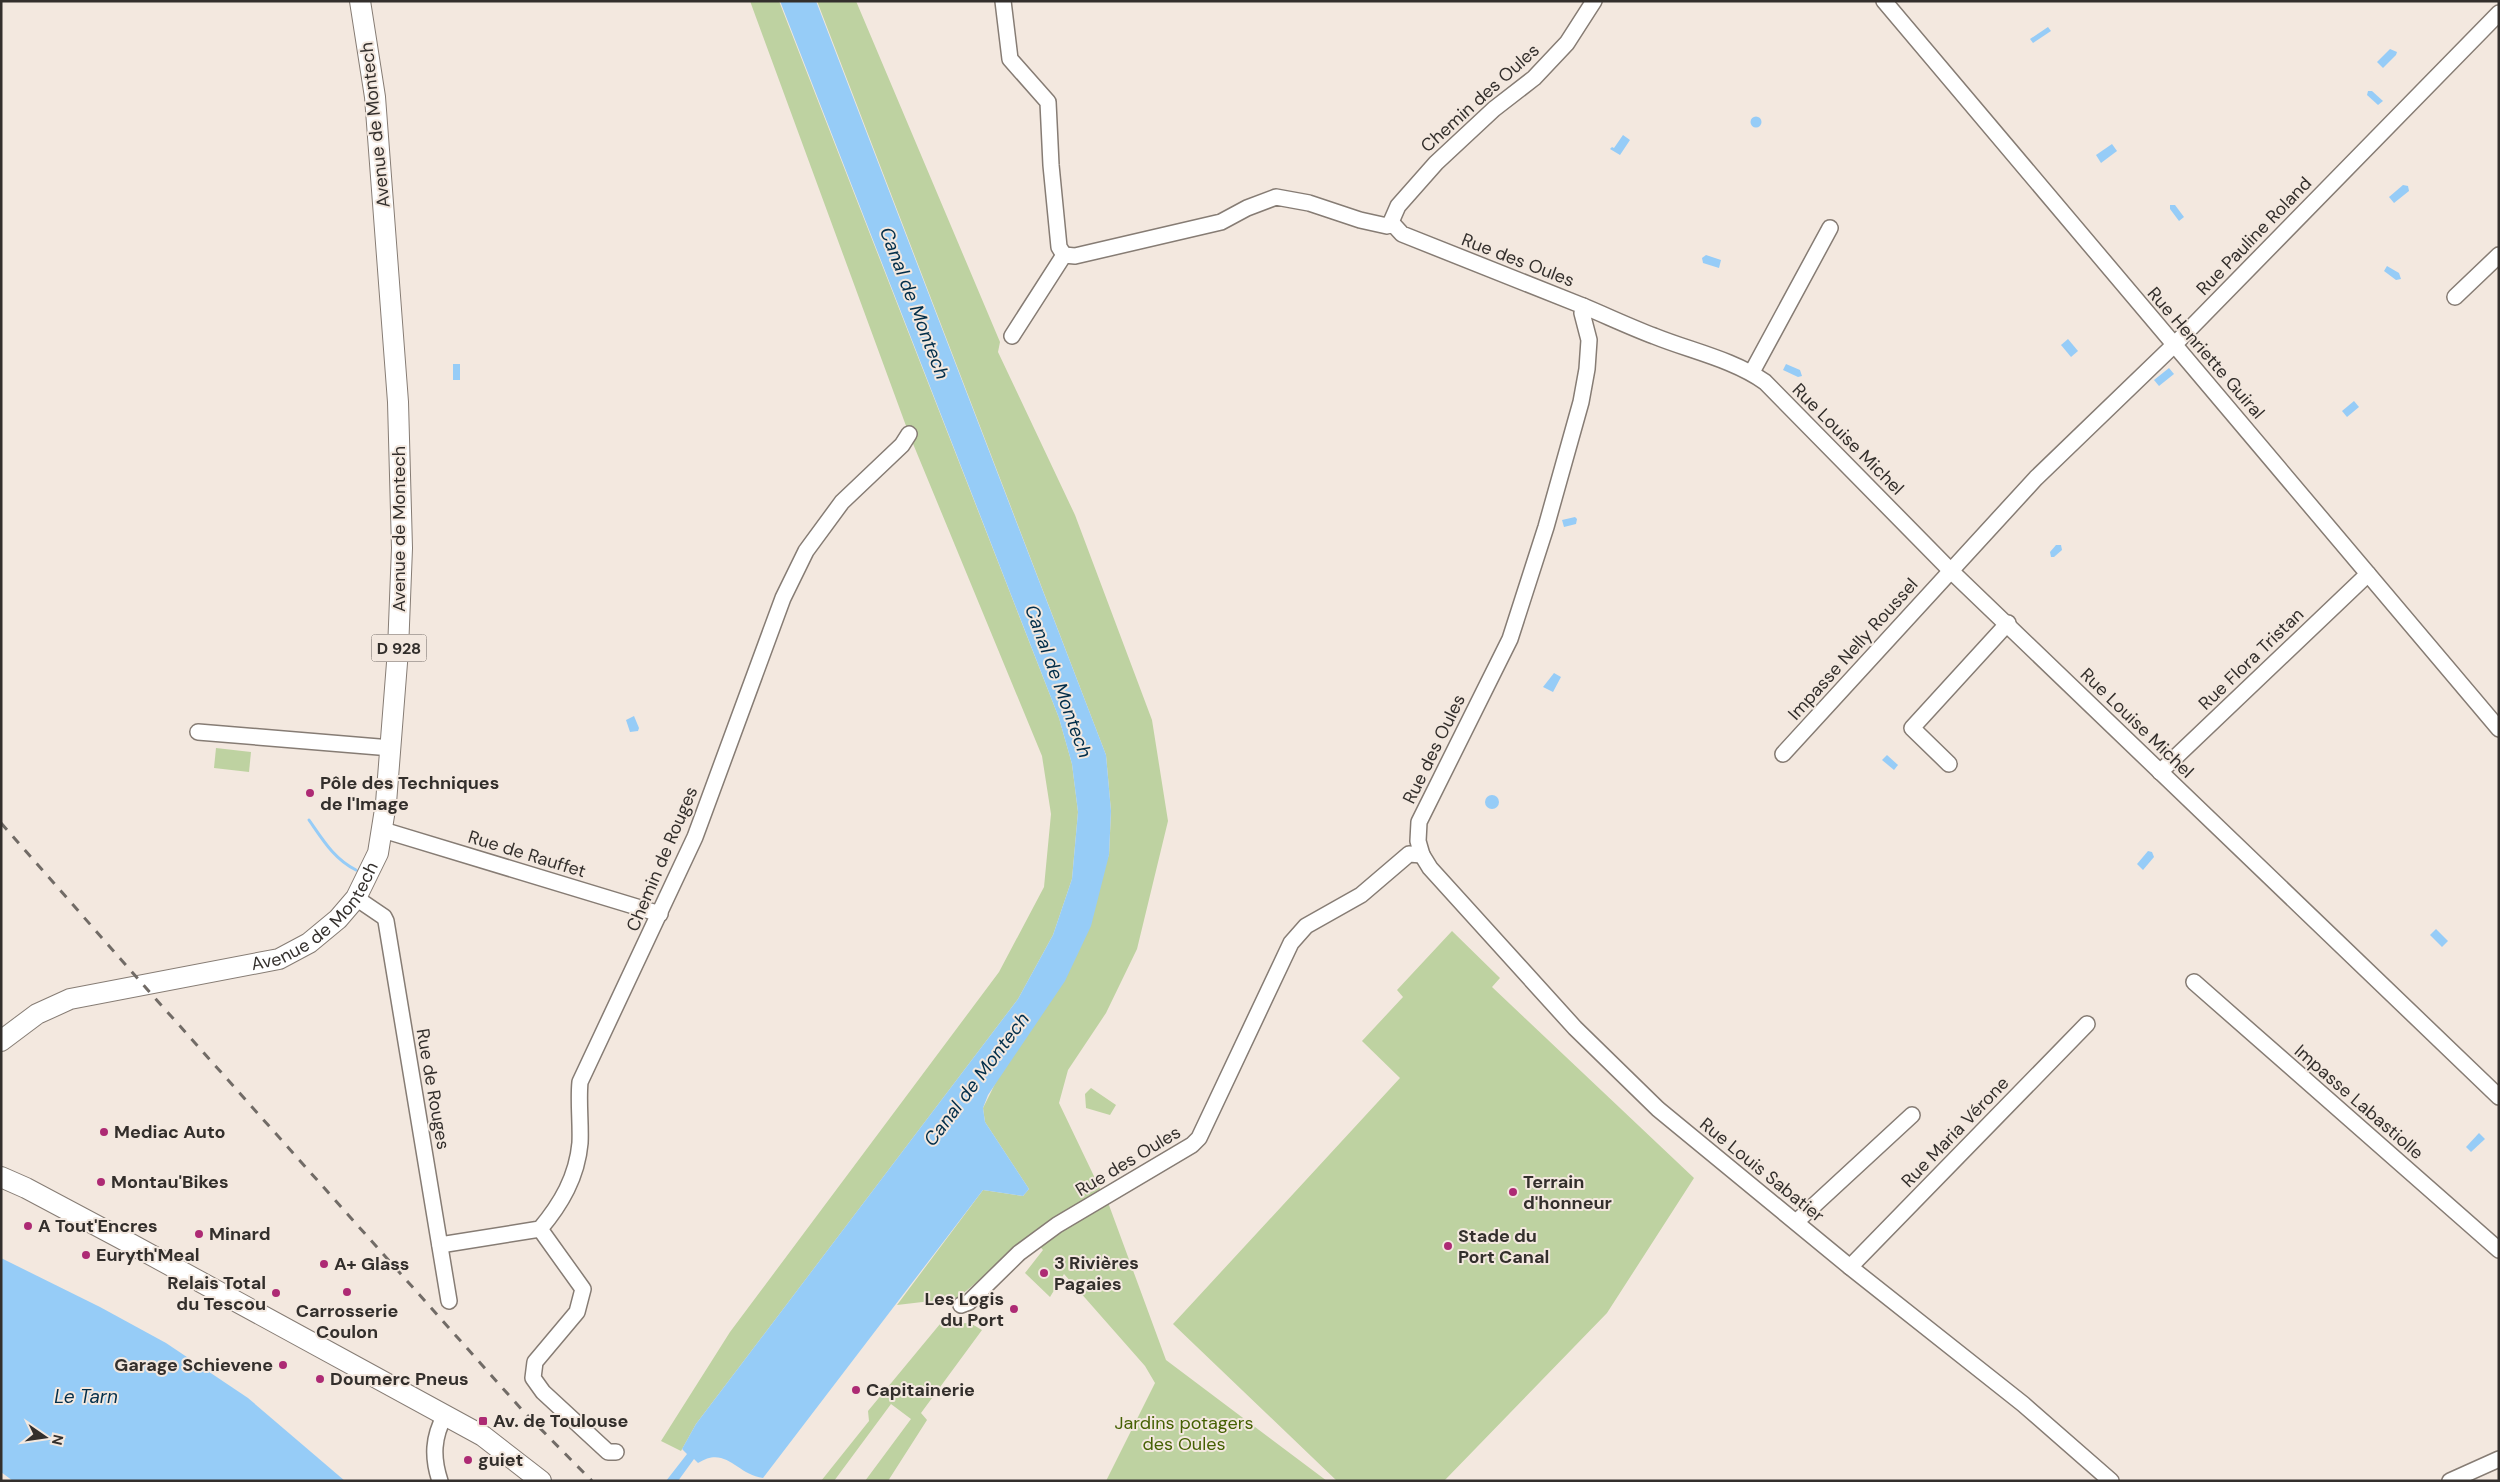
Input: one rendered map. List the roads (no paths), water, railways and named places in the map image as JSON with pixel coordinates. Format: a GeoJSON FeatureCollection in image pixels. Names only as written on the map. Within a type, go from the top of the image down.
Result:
{"type":"FeatureCollection","features":[{"type":"Feature","properties":{"kind":"main road","name":"Avenue de Montech"},"geometry":{"type":"LineString","coordinates":[[1,1042],[37,1014],[70,999],[279,959],[310,943],[338,919],[356,898],[378,853],[383,830],[391,748],[398,650],[402,548],[398,402],[375,97],[360,1]]}},
{"type":"Feature","properties":{"kind":"main road"},"geometry":{"type":"LineString","coordinates":[[1,1171],[26,1188]]}},
{"type":"Feature","properties":{"kind":"main road"},"geometry":{"type":"LineString","coordinates":[[1,1177],[26,1188],[483,1436],[541,1481]]}},
{"type":"Feature","properties":{"kind":"street"},"geometry":{"type":"LineString","coordinates":[[1003,1],[1010,60],[1048,102],[1051,165],[1058,238],[1064,255]]}},
{"type":"Feature","properties":{"kind":"street","name":"Chemin des Oules"},"geometry":{"type":"LineString","coordinates":[[1391,222],[1398,206],[1436,163],[1494,109],[1534,78],[1567,43],[1594,1]]}},
{"type":"Feature","properties":{"kind":"street","name":"Rue Henriette Guiral"},"geometry":{"type":"LineString","coordinates":[[1884,1],[2499,729]]}},
{"type":"Feature","properties":{"kind":"street","name":"Rue Pauline Roland"},"geometry":{"type":"LineString","coordinates":[[1950,570],[2036,478],[2174,345],[2499,13]]}},
{"type":"Feature","properties":{"kind":"street"},"geometry":{"type":"LineString","coordinates":[[1064,255],[1075,256],[1221,222],[1247,208],[1276,198],[1309,204],[1360,220],[1387,226],[1391,222]]}},
{"type":"Feature","properties":{"kind":"street","name":"Rue des Oules"},"geometry":{"type":"LineString","coordinates":[[961,1304],[969,1302],[1019,1253],[1057,1225],[1192,1145],[1199,1138],[1291,943],[1306,926],[1361,895],[1409,854],[1422,855],[1418,841],[1419,822],[1510,639],[1546,527],[1581,402],[1587,369],[1589,340],[1582,313],[1583,306],[1402,234],[1391,222]]}},
{"type":"Feature","properties":{"kind":"street"},"geometry":{"type":"LineString","coordinates":[[1752,372],[1830,228]]}},
{"type":"Feature","properties":{"kind":"street"},"geometry":{"type":"LineString","coordinates":[[1012,336],[1064,255]]}},
{"type":"Feature","properties":{"kind":"street"},"geometry":{"type":"LineString","coordinates":[[2455,297],[2499,255]]}},
{"type":"Feature","properties":{"kind":"street","name":"Rue Louise Michel"},"geometry":{"type":"LineString","coordinates":[[1583,306],[1654,336],[1752,372],[1765,382],[1950,570],[2008,623],[2160,772],[2499,1097]]}},
{"type":"Feature","properties":{"kind":"street","name":"Chemin de Rouges"},"geometry":{"type":"LineString","coordinates":[[540,1229],[564,1196],[575,1170],[580,1143],[578,1105],[580,1082],[695,837],[783,598],[806,551],[842,502],[902,445],[909,434]]}},
{"type":"Feature","properties":{"kind":"street","name":"Impasse Nelly Roussel"},"geometry":{"type":"LineString","coordinates":[[1782,754],[1950,570]]}},
{"type":"Feature","properties":{"kind":"street","name":"Rue Flora Tristan"},"geometry":{"type":"LineString","coordinates":[[2160,772],[2368,574]]}},
{"type":"Feature","properties":{"kind":"street"},"geometry":{"type":"LineString","coordinates":[[1949,764],[1912,728],[2008,623]]}},
{"type":"Feature","properties":{"kind":"street"},"geometry":{"type":"LineString","coordinates":[[198,732],[391,748]]}},
{"type":"Feature","properties":{"kind":"street","name":"Rue de Rauffet"},"geometry":{"type":"LineString","coordinates":[[383,830],[660,914]]}},
{"type":"Feature","properties":{"kind":"street","name":"Rue Louis Sabatier"},"geometry":{"type":"LineString","coordinates":[[1422,855],[1430,868],[1575,1028],[1658,1109],[1850,1267],[2023,1404],[2111,1481]]}},
{"type":"Feature","properties":{"kind":"street","name":"Rue de Rouges"},"geometry":{"type":"LineString","coordinates":[[356,898],[384,917],[386,921],[449,1301]]}},
{"type":"Feature","properties":{"kind":"street","name":"Impasse Labastiolle"},"geometry":{"type":"LineString","coordinates":[[2194,982],[2499,1250]]}},
{"type":"Feature","properties":{"kind":"street","name":"Rue Maria Vérone"},"geometry":{"type":"LineString","coordinates":[[1850,1267],[2087,1024]]}},
{"type":"Feature","properties":{"kind":"street"},"geometry":{"type":"LineString","coordinates":[[1796,1222],[1912,1115]]}},
{"type":"Feature","properties":{"kind":"street"},"geometry":{"type":"LineString","coordinates":[[440,1245],[540,1229],[583,1290],[577,1312],[535,1362],[533,1378],[543,1392],[608,1452],[616,1452]]}},
{"type":"Feature","properties":{"kind":"street"},"geometry":{"type":"LineString","coordinates":[[440,1481],[436,1468],[434,1446],[436,1430],[445,1415]]}},
{"type":"Feature","properties":{"kind":"street"},"geometry":{"type":"LineString","coordinates":[[2450,1481],[2499,1459]]}},
{"type":"Feature","properties":{"kind":"water","name":"Canal de Montech"},"geometry":{"type":"Polygon","coordinates":[[[780,1],[816,1],[1106,755],[1111,811],[1109,855],[1091,926],[1065,981],[988,1095],[983,1108],[985,1122],[1029,1189],[1023,1196],[983,1190],[763,1478],[745,1471],[731,1462],[716,1457],[708,1458],[698,1463],[694,1459],[678,1481],[666,1481],[687,1454],[682,1449],[696,1424],[1018,999],[1053,935],[1072,879],[1078,812],[1072,764],[1059,718],[780,1]]]}},
{"type":"Feature","properties":{"kind":"water"},"geometry":{"type":"Polygon","coordinates":[[[2048,27],[2051,31],[2033,43],[2030,39],[2048,27]]]}},
{"type":"Feature","properties":{"kind":"water"},"geometry":{"type":"Polygon","coordinates":[[[2390,49],[2397,52],[2396,55],[2383,68],[2377,62],[2390,49]]]}},
{"type":"Feature","properties":{"kind":"water"},"geometry":{"type":"Polygon","coordinates":[[[2368,91],[2372,91],[2383,101],[2378,105],[2367,95],[2368,91]]]}},
{"type":"Feature","properties":{"kind":"water"},"geometry":{"type":"Polygon","coordinates":[[[1756,116],[1762,122],[1756,128],[1750,122],[1756,116]]]}},
{"type":"Feature","properties":{"kind":"water"},"geometry":{"type":"Polygon","coordinates":[[[1623,135],[1630,140],[1620,155],[1610,149],[1614,148],[1623,135]]]}},
{"type":"Feature","properties":{"kind":"water"},"geometry":{"type":"Polygon","coordinates":[[[2112,144],[2117,151],[2101,163],[2096,155],[2112,144]]]}},
{"type":"Feature","properties":{"kind":"water"},"geometry":{"type":"Polygon","coordinates":[[[2403,185],[2408,186],[2409,191],[2394,203],[2389,197],[2403,185]]]}},
{"type":"Feature","properties":{"kind":"water"},"geometry":{"type":"Polygon","coordinates":[[[2170,205],[2175,205],[2184,217],[2179,221],[2170,209],[2170,205]]]}},
{"type":"Feature","properties":{"kind":"water"},"geometry":{"type":"Polygon","coordinates":[[[1706,255],[1721,260],[1719,268],[1703,263],[1702,258],[1706,255]]]}},
{"type":"Feature","properties":{"kind":"water"},"geometry":{"type":"Polygon","coordinates":[[[2387,266],[2399,273],[2401,279],[2396,280],[2384,271],[2387,266]]]}},
{"type":"Feature","properties":{"kind":"water"},"geometry":{"type":"Polygon","coordinates":[[[2068,339],[2078,351],[2071,357],[2061,345],[2068,339]]]}},
{"type":"Feature","properties":{"kind":"water"},"geometry":{"type":"Polygon","coordinates":[[[453,364],[460,364],[460,380],[453,380],[453,364]]]}},
{"type":"Feature","properties":{"kind":"water"},"geometry":{"type":"Polygon","coordinates":[[[1786,364],[1800,370],[1802,376],[1798,377],[1783,370],[1786,364]]]}},
{"type":"Feature","properties":{"kind":"water"},"geometry":{"type":"Polygon","coordinates":[[[2169,368],[2174,374],[2159,386],[2154,380],[2169,368]]]}},
{"type":"Feature","properties":{"kind":"water"},"geometry":{"type":"Polygon","coordinates":[[[2354,401],[2359,407],[2347,417],[2342,411],[2354,401]]]}},
{"type":"Feature","properties":{"kind":"water"},"geometry":{"type":"Polygon","coordinates":[[[1575,517],[1577,519],[1576,524],[1564,527],[1562,520],[1575,517]]]}},
{"type":"Feature","properties":{"kind":"water"},"geometry":{"type":"Polygon","coordinates":[[[2056,545],[2061,545],[2062,550],[2054,557],[2051,557],[2050,552],[2056,545]]]}},
{"type":"Feature","properties":{"kind":"water"},"geometry":{"type":"Polygon","coordinates":[[[1554,673],[1561,677],[1553,692],[1543,687],[1554,673]]]}},
{"type":"Feature","properties":{"kind":"water"},"geometry":{"type":"Polygon","coordinates":[[[634,716],[639,728],[638,731],[630,732],[626,720],[634,716]]]}},
{"type":"Feature","properties":{"kind":"water"},"geometry":{"type":"Polygon","coordinates":[[[1887,755],[1898,765],[1894,770],[1882,760],[1887,755]]]}},
{"type":"Feature","properties":{"kind":"water"},"geometry":{"type":"Polygon","coordinates":[[[1492,795],[1497,797],[1499,802],[1497,807],[1492,809],[1487,807],[1485,802],[1487,797],[1492,795]]]}},
{"type":"Feature","properties":{"kind":"water"},"geometry":{"type":"Polygon","coordinates":[[[2148,851],[2152,852],[2154,857],[2143,870],[2137,864],[2148,851]]]}},
{"type":"Feature","properties":{"kind":"water"},"geometry":{"type":"Polygon","coordinates":[[[2436,929],[2448,941],[2442,947],[2430,935],[2436,929]]]}},
{"type":"Feature","properties":{"kind":"water"},"geometry":{"type":"Polygon","coordinates":[[[2479,1133],[2485,1139],[2471,1152],[2466,1147],[2479,1133]]]}},
{"type":"Feature","properties":{"kind":"water","name":"Le Tarn"},"geometry":{"type":"Polygon","coordinates":[[[1,1258],[100,1307],[166,1343],[248,1398],[345,1481],[13,1481],[1,1472],[1,1258]]]}},
{"type":"Feature","properties":{"kind":"waterway"},"geometry":{"type":"LineString","coordinates":[[309,820],[335,855],[356,870]]}},
{"type":"Feature","properties":{"kind":"railway"},"geometry":{"type":"LineString","coordinates":[[1,823],[523,1411],[592,1481]]}},
{"type":"Feature","properties":{"kind":"place","name":"Pôle des Techniques de l'Image"},"geometry":{"type":"Point","coordinates":[310,793]}},
{"type":"Feature","properties":{"kind":"place","name":"Mediac Auto"},"geometry":{"type":"Point","coordinates":[104,1132]}},
{"type":"Feature","properties":{"kind":"place","name":"Montau'Bikes"},"geometry":{"type":"Point","coordinates":[101,1182]}},
{"type":"Feature","properties":{"kind":"place","name":"Terrain d'honneur"},"geometry":{"type":"Point","coordinates":[1513,1192]}},
{"type":"Feature","properties":{"kind":"place","name":"A Tout'Encres"},"geometry":{"type":"Point","coordinates":[28,1226]}},
{"type":"Feature","properties":{"kind":"place","name":"Minard"},"geometry":{"type":"Point","coordinates":[199,1234]}},
{"type":"Feature","properties":{"kind":"place","name":"Stade du Port Canal"},"geometry":{"type":"Point","coordinates":[1448,1246]}},
{"type":"Feature","properties":{"kind":"place","name":"Euryth'Meal"},"geometry":{"type":"Point","coordinates":[86,1255]}},
{"type":"Feature","properties":{"kind":"place","name":"A+ Glass"},"geometry":{"type":"Point","coordinates":[324,1264]}},
{"type":"Feature","properties":{"kind":"place","name":"3 Rivières Pagaies"},"geometry":{"type":"Point","coordinates":[1044,1273]}},
{"type":"Feature","properties":{"kind":"place","name":"Carrosserie Coulon"},"geometry":{"type":"Point","coordinates":[347,1292]}},
{"type":"Feature","properties":{"kind":"place","name":"Relais Total du Tescou"},"geometry":{"type":"Point","coordinates":[276,1293]}},
{"type":"Feature","properties":{"kind":"place","name":"Les Logis du Port"},"geometry":{"type":"Point","coordinates":[1014,1309]}},
{"type":"Feature","properties":{"kind":"place","name":"Garage Schievene"},"geometry":{"type":"Point","coordinates":[283,1365]}},
{"type":"Feature","properties":{"kind":"place","name":"Doumerc Pneus"},"geometry":{"type":"Point","coordinates":[320,1379]}},
{"type":"Feature","properties":{"kind":"place","name":"Capitainerie"},"geometry":{"type":"Point","coordinates":[856,1390]}},
{"type":"Feature","properties":{"kind":"place","name":"Av. de Toulouse"},"geometry":{"type":"Point","coordinates":[483,1421]}},
{"type":"Feature","properties":{"kind":"place","name":"guiet"},"geometry":{"type":"Point","coordinates":[468,1460]}},
{"type":"Feature","properties":{"kind":"park label","name":"Jardins potagers des Oules"},"geometry":{"type":"Point","coordinates":[1184,1434]}}]}
